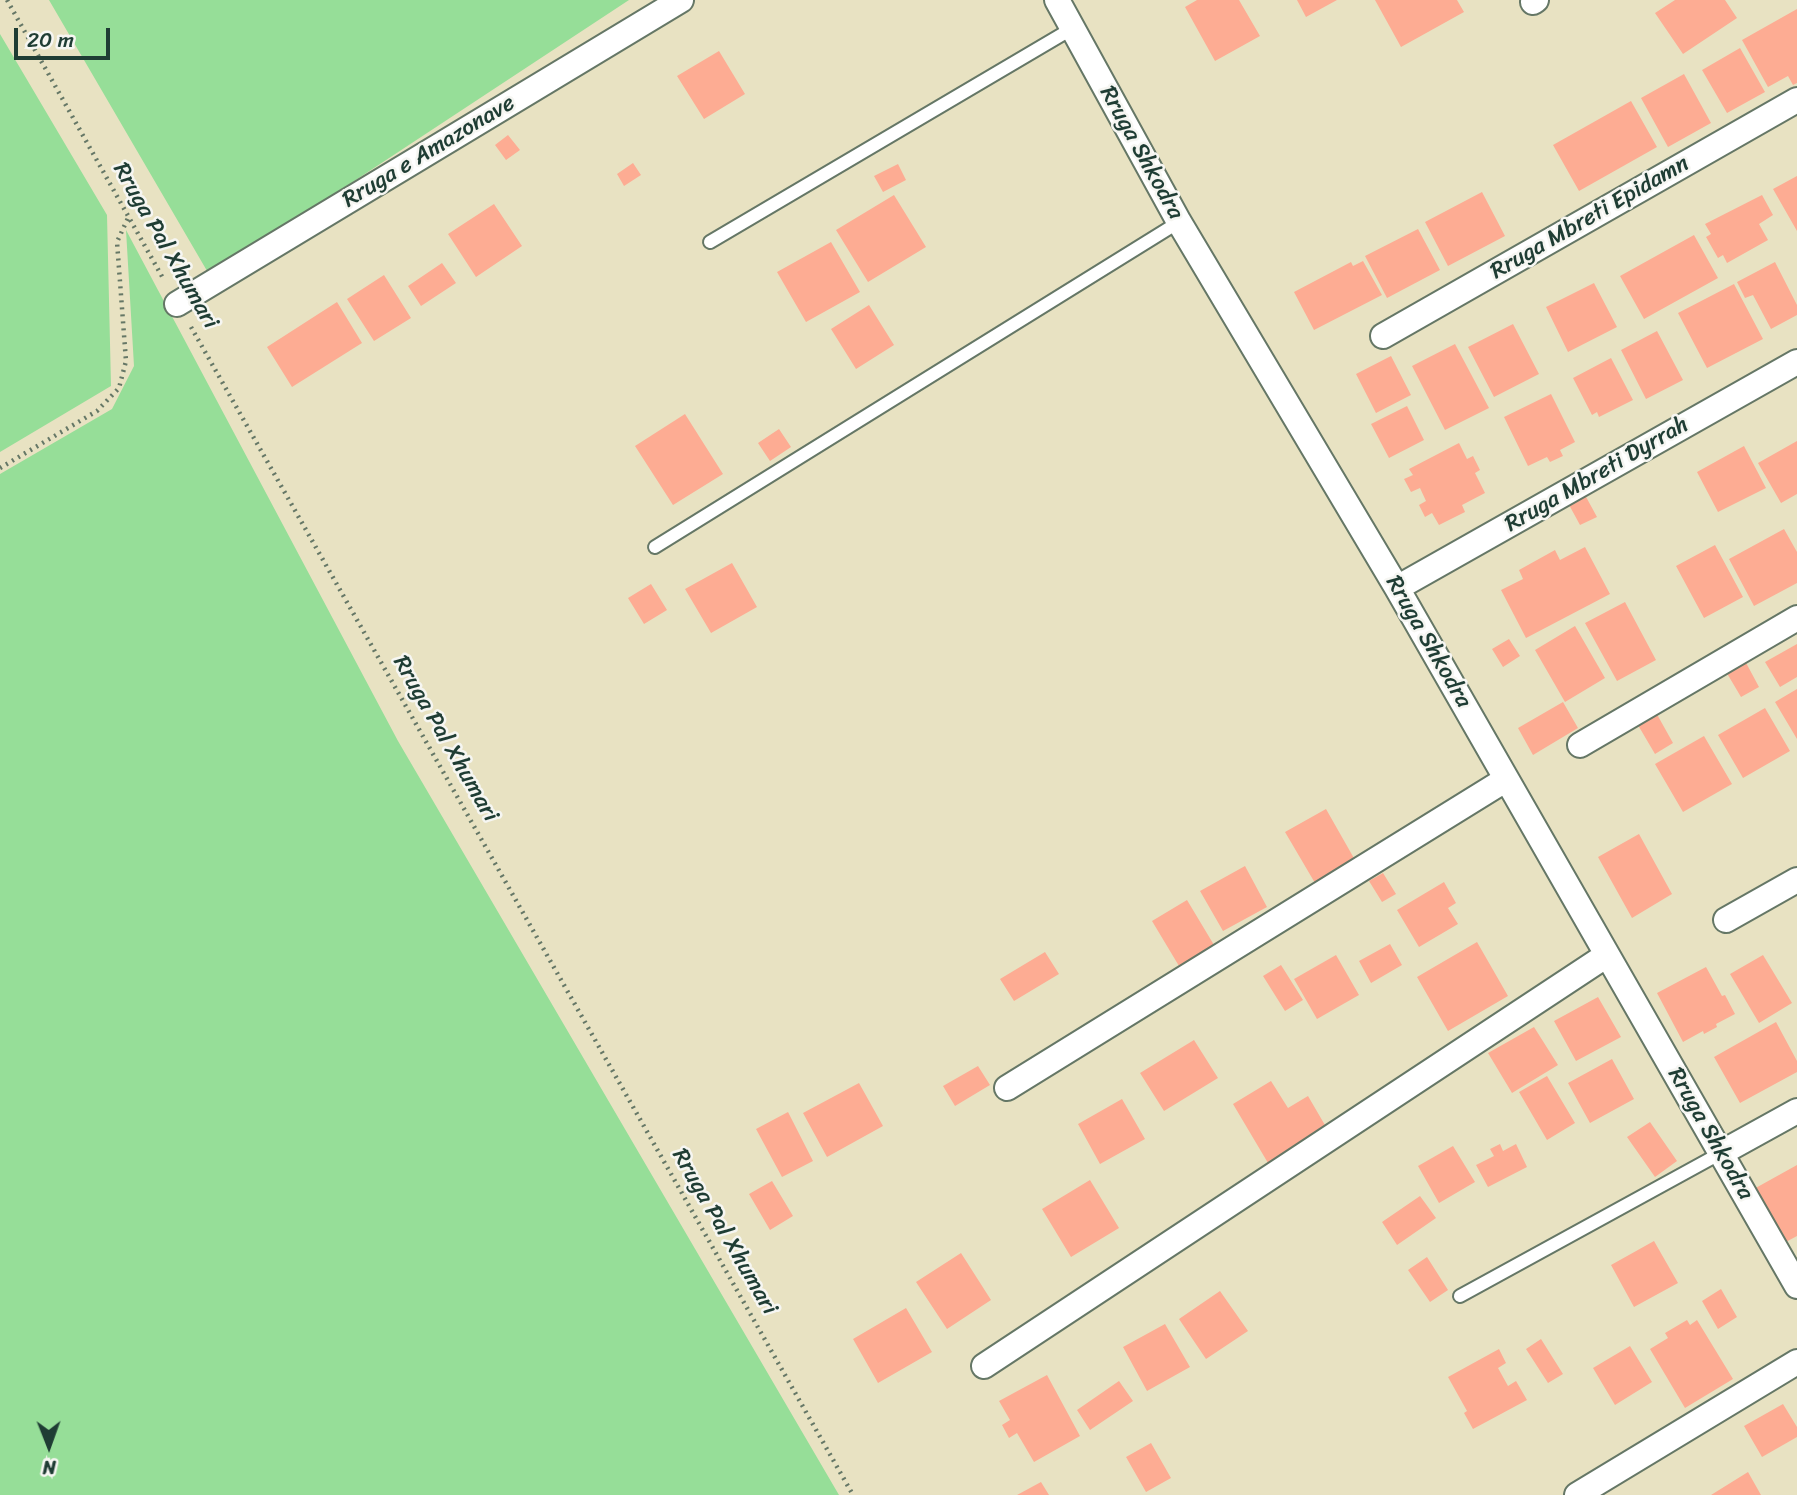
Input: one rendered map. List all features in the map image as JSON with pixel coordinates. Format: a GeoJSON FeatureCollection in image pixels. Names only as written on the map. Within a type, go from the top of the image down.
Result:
{"type":"FeatureCollection","features":[{"type":"Feature","properties":{"kind":"street","name":"Rruga e Amazonave"},"geometry":{"type":"LineString","coordinates":[[177,304],[681,0]]}},
{"type":"Feature","properties":{"kind":"street","name":"Rruga Shkodra"},"geometry":{"type":"LineString","coordinates":[[1057,0],[1179,222],[1397,588],[1797,1286]]}},
{"type":"Feature","properties":{"kind":"street","name":"Rruga Mbreti Epidamn"},"geometry":{"type":"LineString","coordinates":[[1383,336],[1797,100]]}},
{"type":"Feature","properties":{"kind":"street","name":"Rruga Mbreti Dyrrah"},"geometry":{"type":"LineString","coordinates":[[1397,588],[1797,362]]}},
{"type":"Feature","properties":{"kind":"street"},"geometry":{"type":"LineString","coordinates":[[1580,745],[1797,618]]}},
{"type":"Feature","properties":{"kind":"street"},"geometry":{"type":"LineString","coordinates":[[1007,1088],[1505,780]]}},
{"type":"Feature","properties":{"kind":"street"},"geometry":{"type":"LineString","coordinates":[[1726,920],[1797,880]]}},
{"type":"Feature","properties":{"kind":"street"},"geometry":{"type":"LineString","coordinates":[[984,1366],[1607,955]]}},
{"type":"Feature","properties":{"kind":"street"},"geometry":{"type":"LineString","coordinates":[[1721,1153],[1797,1111]]}},
{"type":"Feature","properties":{"kind":"street"},"geometry":{"type":"LineString","coordinates":[[1577,1495],[1797,1362]]}},
{"type":"Feature","properties":{"kind":"lane"},"geometry":{"type":"LineString","coordinates":[[710,242],[1073,28]]}},
{"type":"Feature","properties":{"kind":"lane"},"geometry":{"type":"LineString","coordinates":[[655,547],[1179,222]]}},
{"type":"Feature","properties":{"kind":"lane"},"geometry":{"type":"LineString","coordinates":[[1460,1296],[1721,1153]]}},
{"type":"Feature","properties":{"kind":"path","name":"Rruga Pal Xhumari"},"geometry":{"type":"LineString","coordinates":[[7,0],[853,1495]]}},
{"type":"Feature","properties":{"kind":"path"},"geometry":{"type":"LineString","coordinates":[[0,468],[97,411],[119,388],[126,361],[117,242],[128,218]]}},
{"type":"Feature","properties":{"kind":"green space"},"geometry":{"type":"Polygon","coordinates":[[[49,0],[629,0],[210,276],[49,0]]]}},
{"type":"Feature","properties":{"kind":"green space"},"geometry":{"type":"Polygon","coordinates":[[[0,34],[107,215],[111,386],[0,452],[0,34]]]}},
{"type":"Feature","properties":{"kind":"green space"},"geometry":{"type":"Polygon","coordinates":[[[126,230],[398,741],[839,1495],[0,1495],[0,474],[112,409],[134,366],[126,230]]]}},
{"type":"Feature","properties":{"kind":"building"},"geometry":{"type":"Polygon","coordinates":[[[1197,0],[1239,0],[1260,36],[1215,61],[1185,7],[1197,0]]]}},
{"type":"Feature","properties":{"kind":"building"},"geometry":{"type":"Polygon","coordinates":[[[1297,0],[1337,0],[1306,17],[1297,0]]]}},
{"type":"Feature","properties":{"kind":"building"},"geometry":{"type":"Polygon","coordinates":[[[1375,0],[1457,0],[1464,12],[1401,47],[1375,0]]]}},
{"type":"Feature","properties":{"kind":"building"},"geometry":{"type":"Polygon","coordinates":[[[1675,0],[1725,0],[1737,18],[1683,54],[1655,13],[1675,0]]]}},
{"type":"Feature","properties":{"kind":"building"},"geometry":{"type":"Polygon","coordinates":[[[1797,9],[1797,83],[1793,85],[1788,76],[1768,87],[1742,40],[1797,9]]]}},
{"type":"Feature","properties":{"kind":"building"},"geometry":{"type":"Polygon","coordinates":[[[1740,48],[1765,92],[1727,113],[1702,70],[1740,48]]]}},
{"type":"Feature","properties":{"kind":"building"},"geometry":{"type":"Polygon","coordinates":[[[719,51],[745,94],[704,119],[677,76],[719,51]]]}},
{"type":"Feature","properties":{"kind":"building"},"geometry":{"type":"Polygon","coordinates":[[[1684,74],[1711,123],[1668,147],[1641,98],[1684,74]]]}},
{"type":"Feature","properties":{"kind":"building"},"geometry":{"type":"Polygon","coordinates":[[[1631,101],[1657,147],[1579,191],[1553,145],[1631,101]]]}},
{"type":"Feature","properties":{"kind":"building"},"geometry":{"type":"Polygon","coordinates":[[[508,135],[520,150],[506,160],[495,145],[508,135]]]}},
{"type":"Feature","properties":{"kind":"building"},"geometry":{"type":"Polygon","coordinates":[[[633,163],[641,175],[624,186],[617,174],[633,163]]]}},
{"type":"Feature","properties":{"kind":"building"},"geometry":{"type":"Polygon","coordinates":[[[898,164],[906,180],[883,192],[874,176],[898,164]]]}},
{"type":"Feature","properties":{"kind":"building"},"geometry":{"type":"Polygon","coordinates":[[[1797,176],[1797,231],[1773,189],[1797,176]]]}},
{"type":"Feature","properties":{"kind":"building"},"geometry":{"type":"Polygon","coordinates":[[[1482,192],[1505,236],[1448,266],[1425,222],[1482,192]]]}},
{"type":"Feature","properties":{"kind":"building"},"geometry":{"type":"Polygon","coordinates":[[[894,195],[926,247],[868,282],[836,230],[894,195]]]}},
{"type":"Feature","properties":{"kind":"building"},"geometry":{"type":"Polygon","coordinates":[[[1762,195],[1773,215],[1759,224],[1768,240],[1727,263],[1723,255],[1718,258],[1706,237],[1711,234],[1705,224],[1762,195]]]}},
{"type":"Feature","properties":{"kind":"building"},"geometry":{"type":"Polygon","coordinates":[[[494,204],[522,246],[476,277],[448,234],[494,204]]]}},
{"type":"Feature","properties":{"kind":"building"},"geometry":{"type":"Polygon","coordinates":[[[1418,229],[1440,270],[1387,298],[1365,256],[1418,229]]]}},
{"type":"Feature","properties":{"kind":"building"},"geometry":{"type":"Polygon","coordinates":[[[1694,235],[1718,278],[1644,319],[1620,276],[1694,235]]]}},
{"type":"Feature","properties":{"kind":"building"},"geometry":{"type":"Polygon","coordinates":[[[831,242],[860,292],[806,322],[777,272],[831,242]]]}},
{"type":"Feature","properties":{"kind":"building"},"geometry":{"type":"Polygon","coordinates":[[[1363,261],[1382,295],[1314,330],[1294,292],[1351,262],[1353,266],[1363,261]]]}},
{"type":"Feature","properties":{"kind":"building"},"geometry":{"type":"Polygon","coordinates":[[[1775,262],[1797,305],[1797,315],[1771,329],[1753,295],[1745,298],[1737,282],[1775,262]]]}},
{"type":"Feature","properties":{"kind":"building"},"geometry":{"type":"Polygon","coordinates":[[[442,263],[456,283],[421,306],[408,286],[442,263]]]}},
{"type":"Feature","properties":{"kind":"building"},"geometry":{"type":"Polygon","coordinates":[[[384,275],[411,318],[374,341],[347,299],[384,275]]]}},
{"type":"Feature","properties":{"kind":"building"},"geometry":{"type":"Polygon","coordinates":[[[1594,283],[1617,327],[1568,352],[1546,307],[1594,283]]]}},
{"type":"Feature","properties":{"kind":"building"},"geometry":{"type":"Polygon","coordinates":[[[1734,284],[1763,339],[1707,368],[1678,313],[1734,284]]]}},
{"type":"Feature","properties":{"kind":"building"},"geometry":{"type":"Polygon","coordinates":[[[337,302],[362,343],[292,387],[267,347],[337,302]]]}},
{"type":"Feature","properties":{"kind":"building"},"geometry":{"type":"Polygon","coordinates":[[[869,305],[894,345],[856,369],[831,329],[869,305]]]}},
{"type":"Feature","properties":{"kind":"building"},"geometry":{"type":"Polygon","coordinates":[[[1513,324],[1539,374],[1494,397],[1468,347],[1513,324]]]}},
{"type":"Feature","properties":{"kind":"building"},"geometry":{"type":"Polygon","coordinates":[[[1657,331],[1683,380],[1646,399],[1621,350],[1657,331]]]}},
{"type":"Feature","properties":{"kind":"building"},"geometry":{"type":"Polygon","coordinates":[[[1455,344],[1489,408],[1445,430],[1412,366],[1455,344]]]}},
{"type":"Feature","properties":{"kind":"building"},"geometry":{"type":"Polygon","coordinates":[[[1391,356],[1411,395],[1376,413],[1356,374],[1391,356]]]}},
{"type":"Feature","properties":{"kind":"building"},"geometry":{"type":"Polygon","coordinates":[[[1611,358],[1633,400],[1599,417],[1597,412],[1592,415],[1573,378],[1611,358]]]}},
{"type":"Feature","properties":{"kind":"building"},"geometry":{"type":"Polygon","coordinates":[[[1551,394],[1575,442],[1560,450],[1563,456],[1550,462],[1547,457],[1528,466],[1504,417],[1551,394]]]}},
{"type":"Feature","properties":{"kind":"building"},"geometry":{"type":"Polygon","coordinates":[[[1407,406],[1424,440],[1389,458],[1371,424],[1407,406]]]}},
{"type":"Feature","properties":{"kind":"building"},"geometry":{"type":"Polygon","coordinates":[[[685,414],[723,474],[673,505],[635,446],[685,414]]]}},
{"type":"Feature","properties":{"kind":"building"},"geometry":{"type":"Polygon","coordinates":[[[779,429],[791,447],[770,461],[758,443],[779,429]]]}},
{"type":"Feature","properties":{"kind":"building"},"geometry":{"type":"Polygon","coordinates":[[[1797,441],[1797,494],[1781,503],[1758,463],[1797,441]]]}},
{"type":"Feature","properties":{"kind":"building"},"geometry":{"type":"Polygon","coordinates":[[[1459,443],[1467,459],[1473,456],[1480,470],[1475,473],[1485,493],[1462,505],[1465,512],[1439,525],[1432,513],[1425,517],[1419,505],[1426,501],[1420,488],[1411,492],[1404,479],[1413,475],[1409,469],[1459,443]]]}},
{"type":"Feature","properties":{"kind":"building"},"geometry":{"type":"Polygon","coordinates":[[[1744,446],[1766,488],[1718,512],[1697,472],[1744,446]]]}},
{"type":"Feature","properties":{"kind":"building"},"geometry":{"type":"Polygon","coordinates":[[[1585,495],[1597,517],[1580,525],[1568,503],[1585,495]]]}},
{"type":"Feature","properties":{"kind":"building"},"geometry":{"type":"Polygon","coordinates":[[[1784,529],[1797,552],[1797,583],[1754,606],[1729,559],[1784,529]]]}},
{"type":"Feature","properties":{"kind":"building"},"geometry":{"type":"Polygon","coordinates":[[[1715,545],[1743,597],[1704,618],[1676,566],[1715,545]]]}},
{"type":"Feature","properties":{"kind":"building"},"geometry":{"type":"Polygon","coordinates":[[[1585,547],[1610,594],[1526,638],[1501,590],[1523,579],[1519,570],[1555,550],[1560,560],[1585,547]]]}},
{"type":"Feature","properties":{"kind":"building"},"geometry":{"type":"Polygon","coordinates":[[[732,563],[757,607],[711,633],[685,589],[732,563]]]}},
{"type":"Feature","properties":{"kind":"building"},"geometry":{"type":"Polygon","coordinates":[[[651,584],[667,610],[644,624],[628,598],[651,584]]]}},
{"type":"Feature","properties":{"kind":"building"},"geometry":{"type":"Polygon","coordinates":[[[1625,602],[1656,660],[1617,681],[1585,623],[1625,602]]]}},
{"type":"Feature","properties":{"kind":"building"},"geometry":{"type":"Polygon","coordinates":[[[1575,626],[1605,678],[1565,702],[1535,650],[1575,626]]]}},
{"type":"Feature","properties":{"kind":"building"},"geometry":{"type":"Polygon","coordinates":[[[1509,639],[1520,656],[1503,667],[1492,649],[1509,639]]]}},
{"type":"Feature","properties":{"kind":"building"},"geometry":{"type":"Polygon","coordinates":[[[1797,644],[1797,677],[1780,687],[1765,662],[1797,644]]]}},
{"type":"Feature","properties":{"kind":"building"},"geometry":{"type":"Polygon","coordinates":[[[1744,659],[1759,687],[1741,697],[1725,670],[1744,659]]]}},
{"type":"Feature","properties":{"kind":"building"},"geometry":{"type":"Polygon","coordinates":[[[1797,689],[1797,739],[1775,702],[1797,689]]]}},
{"type":"Feature","properties":{"kind":"building"},"geometry":{"type":"Polygon","coordinates":[[[1563,702],[1578,728],[1533,755],[1518,728],[1563,702]]]}},
{"type":"Feature","properties":{"kind":"building"},"geometry":{"type":"Polygon","coordinates":[[[1765,708],[1790,751],[1743,778],[1718,735],[1765,708]]]}},
{"type":"Feature","properties":{"kind":"building"},"geometry":{"type":"Polygon","coordinates":[[[1654,709],[1673,743],[1655,754],[1635,720],[1654,709]]]}},
{"type":"Feature","properties":{"kind":"building"},"geometry":{"type":"Polygon","coordinates":[[[1704,736],[1732,784],[1683,812],[1655,764],[1704,736]]]}},
{"type":"Feature","properties":{"kind":"building"},"geometry":{"type":"Polygon","coordinates":[[[1326,809],[1355,860],[1315,883],[1285,832],[1326,809]]]}},
{"type":"Feature","properties":{"kind":"building"},"geometry":{"type":"Polygon","coordinates":[[[1639,834],[1672,894],[1632,918],[1598,857],[1639,834]]]}},
{"type":"Feature","properties":{"kind":"building"},"geometry":{"type":"Polygon","coordinates":[[[1245,866],[1267,907],[1223,931],[1200,891],[1245,866]]]}},
{"type":"Feature","properties":{"kind":"building"},"geometry":{"type":"Polygon","coordinates":[[[1383,873],[1396,894],[1382,902],[1369,881],[1383,873]]]}},
{"type":"Feature","properties":{"kind":"building"},"geometry":{"type":"Polygon","coordinates":[[[1444,882],[1456,903],[1448,908],[1458,924],[1419,947],[1397,910],[1444,882]]]}},
{"type":"Feature","properties":{"kind":"building"},"geometry":{"type":"Polygon","coordinates":[[[1187,900],[1214,945],[1179,966],[1152,921],[1187,900]]]}},
{"type":"Feature","properties":{"kind":"building"},"geometry":{"type":"Polygon","coordinates":[[[1477,942],[1508,996],[1448,1031],[1417,977],[1477,942]]]}},
{"type":"Feature","properties":{"kind":"building"},"geometry":{"type":"Polygon","coordinates":[[[1390,944],[1402,965],[1371,983],[1359,961],[1390,944]]]}},
{"type":"Feature","properties":{"kind":"building"},"geometry":{"type":"Polygon","coordinates":[[[1045,952],[1059,974],[1014,1001],[1000,979],[1045,952]]]}},
{"type":"Feature","properties":{"kind":"building"},"geometry":{"type":"Polygon","coordinates":[[[1336,955],[1359,995],[1317,1019],[1294,979],[1336,955]]]}},
{"type":"Feature","properties":{"kind":"building"},"geometry":{"type":"Polygon","coordinates":[[[1763,955],[1792,1003],[1759,1023],[1730,974],[1763,955]]]}},
{"type":"Feature","properties":{"kind":"building"},"geometry":{"type":"Polygon","coordinates":[[[1281,965],[1303,1000],[1285,1011],[1263,976],[1281,965]]]}},
{"type":"Feature","properties":{"kind":"building"},"geometry":{"type":"Polygon","coordinates":[[[1706,967],[1735,1014],[1704,1034],[1703,1031],[1683,1042],[1657,993],[1706,967]]]}},
{"type":"Feature","properties":{"kind":"building"},"geometry":{"type":"Polygon","coordinates":[[[1598,997],[1621,1037],[1576,1061],[1554,1021],[1598,997]]]}},
{"type":"Feature","properties":{"kind":"building"},"geometry":{"type":"Polygon","coordinates":[[[1776,1022],[1797,1061],[1797,1072],[1740,1103],[1714,1057],[1776,1022]]]}},
{"type":"Feature","properties":{"kind":"building"},"geometry":{"type":"Polygon","coordinates":[[[1534,1027],[1558,1065],[1512,1093],[1488,1053],[1534,1027]]]}},
{"type":"Feature","properties":{"kind":"building"},"geometry":{"type":"Polygon","coordinates":[[[1194,1040],[1218,1078],[1164,1111],[1140,1073],[1194,1040]]]}},
{"type":"Feature","properties":{"kind":"building"},"geometry":{"type":"Polygon","coordinates":[[[1612,1059],[1634,1099],[1590,1123],[1568,1083],[1612,1059]]]}},
{"type":"Feature","properties":{"kind":"building"},"geometry":{"type":"Polygon","coordinates":[[[978,1066],[990,1085],[955,1106],[943,1086],[978,1066]]]}},
{"type":"Feature","properties":{"kind":"building"},"geometry":{"type":"Polygon","coordinates":[[[1547,1076],[1575,1123],[1547,1140],[1519,1092],[1547,1076]]]}},
{"type":"Feature","properties":{"kind":"building"},"geometry":{"type":"Polygon","coordinates":[[[1271,1081],[1288,1108],[1308,1096],[1329,1132],[1312,1137],[1268,1163],[1233,1104],[1271,1081]]]}},
{"type":"Feature","properties":{"kind":"building"},"geometry":{"type":"Polygon","coordinates":[[[859,1083],[883,1126],[827,1157],[803,1113],[859,1083]]]}},
{"type":"Feature","properties":{"kind":"building"},"geometry":{"type":"Polygon","coordinates":[[[1122,1099],[1145,1139],[1100,1164],[1078,1124],[1122,1099]]]}},
{"type":"Feature","properties":{"kind":"building"},"geometry":{"type":"Polygon","coordinates":[[[788,1112],[813,1161],[782,1177],[756,1129],[788,1112]]]}},
{"type":"Feature","properties":{"kind":"building"},"geometry":{"type":"Polygon","coordinates":[[[1650,1122],[1677,1161],[1655,1177],[1627,1137],[1650,1122]]]}},
{"type":"Feature","properties":{"kind":"building"},"geometry":{"type":"Polygon","coordinates":[[[1500,1144],[1503,1151],[1516,1144],[1527,1167],[1488,1187],[1476,1165],[1494,1156],[1490,1149],[1500,1144]]]}},
{"type":"Feature","properties":{"kind":"building"},"geometry":{"type":"Polygon","coordinates":[[[1453,1146],[1475,1182],[1439,1203],[1418,1166],[1453,1146]]]}},
{"type":"Feature","properties":{"kind":"building"},"geometry":{"type":"Polygon","coordinates":[[[1797,1165],[1797,1236],[1782,1244],[1752,1190],[1797,1165]]]}},
{"type":"Feature","properties":{"kind":"building"},"geometry":{"type":"Polygon","coordinates":[[[1090,1180],[1119,1228],[1071,1257],[1042,1209],[1090,1180]]]}},
{"type":"Feature","properties":{"kind":"building"},"geometry":{"type":"Polygon","coordinates":[[[772,1181],[793,1216],[770,1230],[749,1194],[772,1181]]]}},
{"type":"Feature","properties":{"kind":"building"},"geometry":{"type":"Polygon","coordinates":[[[1420,1196],[1436,1218],[1397,1245],[1382,1222],[1420,1196]]]}},
{"type":"Feature","properties":{"kind":"building"},"geometry":{"type":"Polygon","coordinates":[[[1654,1241],[1678,1283],[1634,1307],[1611,1265],[1654,1241]]]}},
{"type":"Feature","properties":{"kind":"building"},"geometry":{"type":"Polygon","coordinates":[[[961,1253],[991,1300],[947,1329],[916,1282],[961,1253]]]}},
{"type":"Feature","properties":{"kind":"building"},"geometry":{"type":"Polygon","coordinates":[[[1427,1257],[1448,1290],[1430,1302],[1408,1270],[1427,1257]]]}},
{"type":"Feature","properties":{"kind":"building"},"geometry":{"type":"Polygon","coordinates":[[[1721,1289],[1737,1317],[1718,1329],[1702,1301],[1721,1289]]]}},
{"type":"Feature","properties":{"kind":"building"},"geometry":{"type":"Polygon","coordinates":[[[1220,1291],[1248,1331],[1206,1359],[1179,1319],[1220,1291]]]}},
{"type":"Feature","properties":{"kind":"building"},"geometry":{"type":"Polygon","coordinates":[[[906,1308],[932,1352],[878,1383],[853,1339],[906,1308]]]}},
{"type":"Feature","properties":{"kind":"building"},"geometry":{"type":"Polygon","coordinates":[[[1687,1320],[1690,1325],[1697,1320],[1733,1379],[1685,1408],[1650,1349],[1668,1338],[1665,1333],[1687,1320]]]}},
{"type":"Feature","properties":{"kind":"building"},"geometry":{"type":"Polygon","coordinates":[[[1165,1324],[1190,1367],[1147,1391],[1123,1347],[1165,1324]]]}},
{"type":"Feature","properties":{"kind":"building"},"geometry":{"type":"Polygon","coordinates":[[[1541,1339],[1563,1374],[1548,1383],[1526,1349],[1541,1339]]]}},
{"type":"Feature","properties":{"kind":"building"},"geometry":{"type":"Polygon","coordinates":[[[1630,1346],[1652,1382],[1615,1405],[1593,1368],[1630,1346]]]}},
{"type":"Feature","properties":{"kind":"building"},"geometry":{"type":"Polygon","coordinates":[[[1499,1349],[1506,1363],[1498,1368],[1508,1386],[1516,1381],[1527,1400],[1473,1429],[1464,1413],[1467,1411],[1448,1377],[1499,1349]]]}},
{"type":"Feature","properties":{"kind":"building"},"geometry":{"type":"Polygon","coordinates":[[[1047,1375],[1080,1436],[1034,1462],[1017,1433],[1009,1438],[1002,1425],[1010,1420],[999,1401],[1047,1375]]]}},
{"type":"Feature","properties":{"kind":"building"},"geometry":{"type":"Polygon","coordinates":[[[1119,1381],[1133,1401],[1090,1430],[1077,1410],[1119,1381]]]}},
{"type":"Feature","properties":{"kind":"building"},"geometry":{"type":"Polygon","coordinates":[[[1783,1404],[1797,1427],[1797,1437],[1762,1457],[1744,1426],[1783,1404]]]}},
{"type":"Feature","properties":{"kind":"building"},"geometry":{"type":"Polygon","coordinates":[[[1151,1443],[1171,1478],[1146,1492],[1126,1457],[1151,1443]]]}},
{"type":"Feature","properties":{"kind":"building"},"geometry":{"type":"Polygon","coordinates":[[[1748,1472],[1761,1495],[1711,1495],[1748,1472]]]}},
{"type":"Feature","properties":{"kind":"building"},"geometry":{"type":"Polygon","coordinates":[[[1041,1482],[1049,1495],[1017,1495],[1041,1482]]]}}]}
